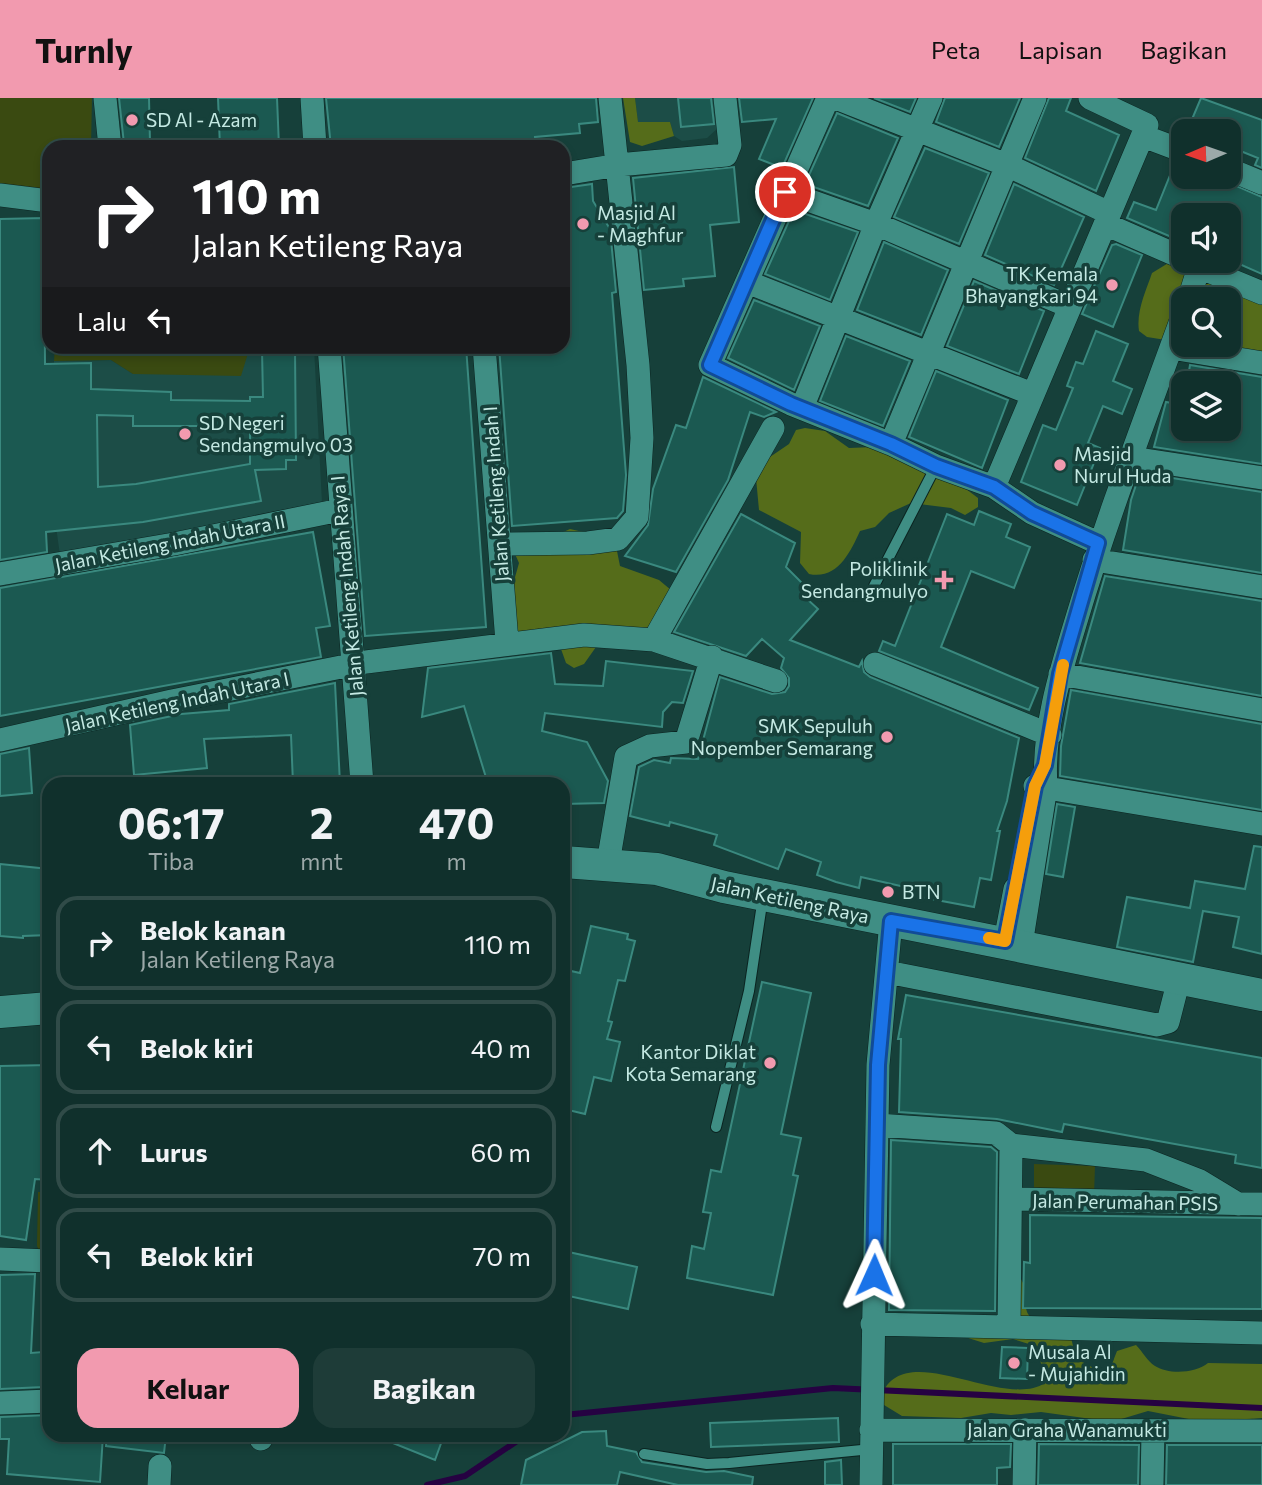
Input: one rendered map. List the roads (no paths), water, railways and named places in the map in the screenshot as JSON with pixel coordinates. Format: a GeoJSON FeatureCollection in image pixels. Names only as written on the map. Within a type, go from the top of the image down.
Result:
{"type":"FeatureCollection","features":[{"type":"Feature","properties":{"kind":"main road","name":"Jalan Ketileng Raya"},"geometry":{"type":"LineString","coordinates":[[570,865],[608,863],[657,869],[763,895],[1262,995]]}},
{"type":"Feature","properties":{"kind":"main road"},"geometry":{"type":"LineString","coordinates":[[0,1012],[42,1008]]}},
{"type":"Feature","properties":{"kind":"street"},"geometry":{"type":"LineString","coordinates":[[105,98],[109,140]]}},
{"type":"Feature","properties":{"kind":"street"},"geometry":{"type":"LineString","coordinates":[[312,98],[315,140]]}},
{"type":"Feature","properties":{"kind":"street"},"geometry":{"type":"LineString","coordinates":[[500,544],[588,543],[618,539],[637,517],[642,438],[610,98]]}},
{"type":"Feature","properties":{"kind":"street"},"geometry":{"type":"LineString","coordinates":[[570,173],[728,153],[730,145],[725,98]]}},
{"type":"Feature","properties":{"kind":"street"},"geometry":{"type":"LineString","coordinates":[[828,98],[710,365],[936,466],[994,487],[1096,552],[1262,587]]}},
{"type":"Feature","properties":{"kind":"street"},"geometry":{"type":"LineString","coordinates":[[836,98],[1009,166],[1171,252]]}},
{"type":"Feature","properties":{"kind":"street"},"geometry":{"type":"LineString","coordinates":[[802,408],[876,224],[931,98]]}},
{"type":"Feature","properties":{"kind":"street"},"geometry":{"type":"LineString","coordinates":[[891,444],[1009,166],[1035,98]]}},
{"type":"Feature","properties":{"kind":"street"},"geometry":{"type":"LineString","coordinates":[[1090,98],[1171,144]]}},
{"type":"Feature","properties":{"kind":"street"},"geometry":{"type":"LineString","coordinates":[[994,487],[1068,306],[1145,129]]}},
{"type":"Feature","properties":{"kind":"street"},"geometry":{"type":"LineString","coordinates":[[1241,174],[1262,183]]}},
{"type":"Feature","properties":{"kind":"street"},"geometry":{"type":"LineString","coordinates":[[785,192],[876,224],[1068,306]]}},
{"type":"Feature","properties":{"kind":"street"},"geometry":{"type":"LineString","coordinates":[[0,195],[42,200]]}},
{"type":"Feature","properties":{"kind":"street"},"geometry":{"type":"LineString","coordinates":[[1216,273],[1262,293]]}},
{"type":"Feature","properties":{"kind":"street"},"geometry":{"type":"LineString","coordinates":[[747,282],[1032,394]]}},
{"type":"Feature","properties":{"kind":"street"},"geometry":{"type":"LineString","coordinates":[[1013,943],[1060,674],[1096,552],[1171,348]]}},
{"type":"Feature","properties":{"kind":"street","name":"Jalan Ketileng Indah Raya I"},"geometry":{"type":"LineString","coordinates":[[330,354],[362,777]]}},
{"type":"Feature","properties":{"kind":"street","name":"Jalan Ketileng Indah I"},"geometry":{"type":"LineString","coordinates":[[485,354],[507,642]]}},
{"type":"Feature","properties":{"kind":"street"},"geometry":{"type":"LineString","coordinates":[[1226,357],[1262,363]]}},
{"type":"Feature","properties":{"kind":"street"},"geometry":{"type":"LineString","coordinates":[[653,640],[773,428]]}},
{"type":"Feature","properties":{"kind":"street"},"geometry":{"type":"LineString","coordinates":[[1132,458],[1262,478]]}},
{"type":"Feature","properties":{"kind":"street","name":"Jalan Ketileng Indah Utara II"},"geometry":{"type":"LineString","coordinates":[[0,574],[174,544],[340,510]]}},
{"type":"Feature","properties":{"kind":"street"},"geometry":{"type":"LineString","coordinates":[[354,666],[507,642],[584,635],[653,640],[712,657],[776,681]]}},
{"type":"Feature","properties":{"kind":"street"},"geometry":{"type":"LineString","coordinates":[[608,863],[626,757],[650,746],[686,742],[712,657]]}},
{"type":"Feature","properties":{"kind":"street"},"geometry":{"type":"LineString","coordinates":[[875,664],[1050,735]]}},
{"type":"Feature","properties":{"kind":"street","name":"Jalan Ketileng Indah Utara I"},"geometry":{"type":"LineString","coordinates":[[0,740],[172,701],[354,666]]}},
{"type":"Feature","properties":{"kind":"street"},"geometry":{"type":"LineString","coordinates":[[1060,674],[1262,710]]}},
{"type":"Feature","properties":{"kind":"street"},"geometry":{"type":"LineString","coordinates":[[1042,779],[1235,822],[1262,824]]}},
{"type":"Feature","properties":{"kind":"street"},"geometry":{"type":"LineString","coordinates":[[871,1485],[878,1065],[891,921]]}},
{"type":"Feature","properties":{"kind":"street"},"geometry":{"type":"LineString","coordinates":[[887,972],[1157,1026],[1168,1022],[1180,979]]}},
{"type":"Feature","properties":{"kind":"street","name":"Jalan Perumahan PSIS"},"geometry":{"type":"LineString","coordinates":[[877,1125],[996,1133],[1011,1144],[1146,1160],[1200,1181],[1238,1205]]}},
{"type":"Feature","properties":{"kind":"street","name":"Jalan Perumahan PSIS"},"geometry":{"type":"LineString","coordinates":[[1009,1326],[1011,1144]]}},
{"type":"Feature","properties":{"kind":"street","name":"Jalan Perumahan PSIS"},"geometry":{"type":"LineString","coordinates":[[1012,1199],[1262,1204]]}},
{"type":"Feature","properties":{"kind":"street"},"geometry":{"type":"LineString","coordinates":[[0,1259],[42,1261]]}},
{"type":"Feature","properties":{"kind":"street"},"geometry":{"type":"LineString","coordinates":[[872,1332],[1009,1326],[1262,1333]]}},
{"type":"Feature","properties":{"kind":"street"},"geometry":{"type":"LineString","coordinates":[[0,1403],[42,1401]]}},
{"type":"Feature","properties":{"kind":"street","name":"Jalan Graha Wanamukti"},"geometry":{"type":"LineString","coordinates":[[872,1430],[1262,1431]]}},
{"type":"Feature","properties":{"kind":"street"},"geometry":{"type":"LineString","coordinates":[[1024,1485],[1025,1430]]}},
{"type":"Feature","properties":{"kind":"street"},"geometry":{"type":"LineString","coordinates":[[1152,1485],[1153,1430]]}},
{"type":"Feature","properties":{"kind":"lane"},"geometry":{"type":"LineString","coordinates":[[874,586],[936,466]]}},
{"type":"Feature","properties":{"kind":"lane"},"geometry":{"type":"LineString","coordinates":[[716,1127],[749,990],[763,895]]}},
{"type":"Feature","properties":{"kind":"lane"},"geometry":{"type":"LineString","coordinates":[[644,1454],[718,1464],[872,1430]]}},
{"type":"Feature","properties":{"kind":"waterway"},"geometry":{"type":"LineString","coordinates":[[570,1414],[833,1388],[1262,1408]]}},
{"type":"Feature","properties":{"kind":"waterway"},"geometry":{"type":"LineString","coordinates":[[427,1485],[465,1476],[516,1442]]}},
{"type":"Feature","properties":{"kind":"place","name":"SD Al - Azam"},"geometry":{"type":"Point","coordinates":[132,120]}},
{"type":"Feature","properties":{"kind":"place","name":"Masjid Al - Maghfur"},"geometry":{"type":"Point","coordinates":[583,224]}},
{"type":"Feature","properties":{"kind":"place","name":"TK Kemala Bhayangkari 94"},"geometry":{"type":"Point","coordinates":[1112,285]}},
{"type":"Feature","properties":{"kind":"place","name":"SD Negeri Sendangmulyo 03"},"geometry":{"type":"Point","coordinates":[185,434]}},
{"type":"Feature","properties":{"kind":"place","name":"Masjid Nurul Huda"},"geometry":{"type":"Point","coordinates":[1060,465]}},
{"type":"Feature","properties":{"kind":"place","name":"Poliklinik Sendangmulyo"},"geometry":{"type":"Point","coordinates":[944,580]}},
{"type":"Feature","properties":{"kind":"place","name":"SMK Sepuluh Nopember Semarang"},"geometry":{"type":"Point","coordinates":[887,737]}},
{"type":"Feature","properties":{"kind":"place","name":"BTN"},"geometry":{"type":"Point","coordinates":[888,892]}},
{"type":"Feature","properties":{"kind":"place","name":"Kantor Diklat Kota Semarang"},"geometry":{"type":"Point","coordinates":[770,1063]}},
{"type":"Feature","properties":{"kind":"place","name":"Musala Al - Mujahidin"},"geometry":{"type":"Point","coordinates":[1014,1363]}}]}
